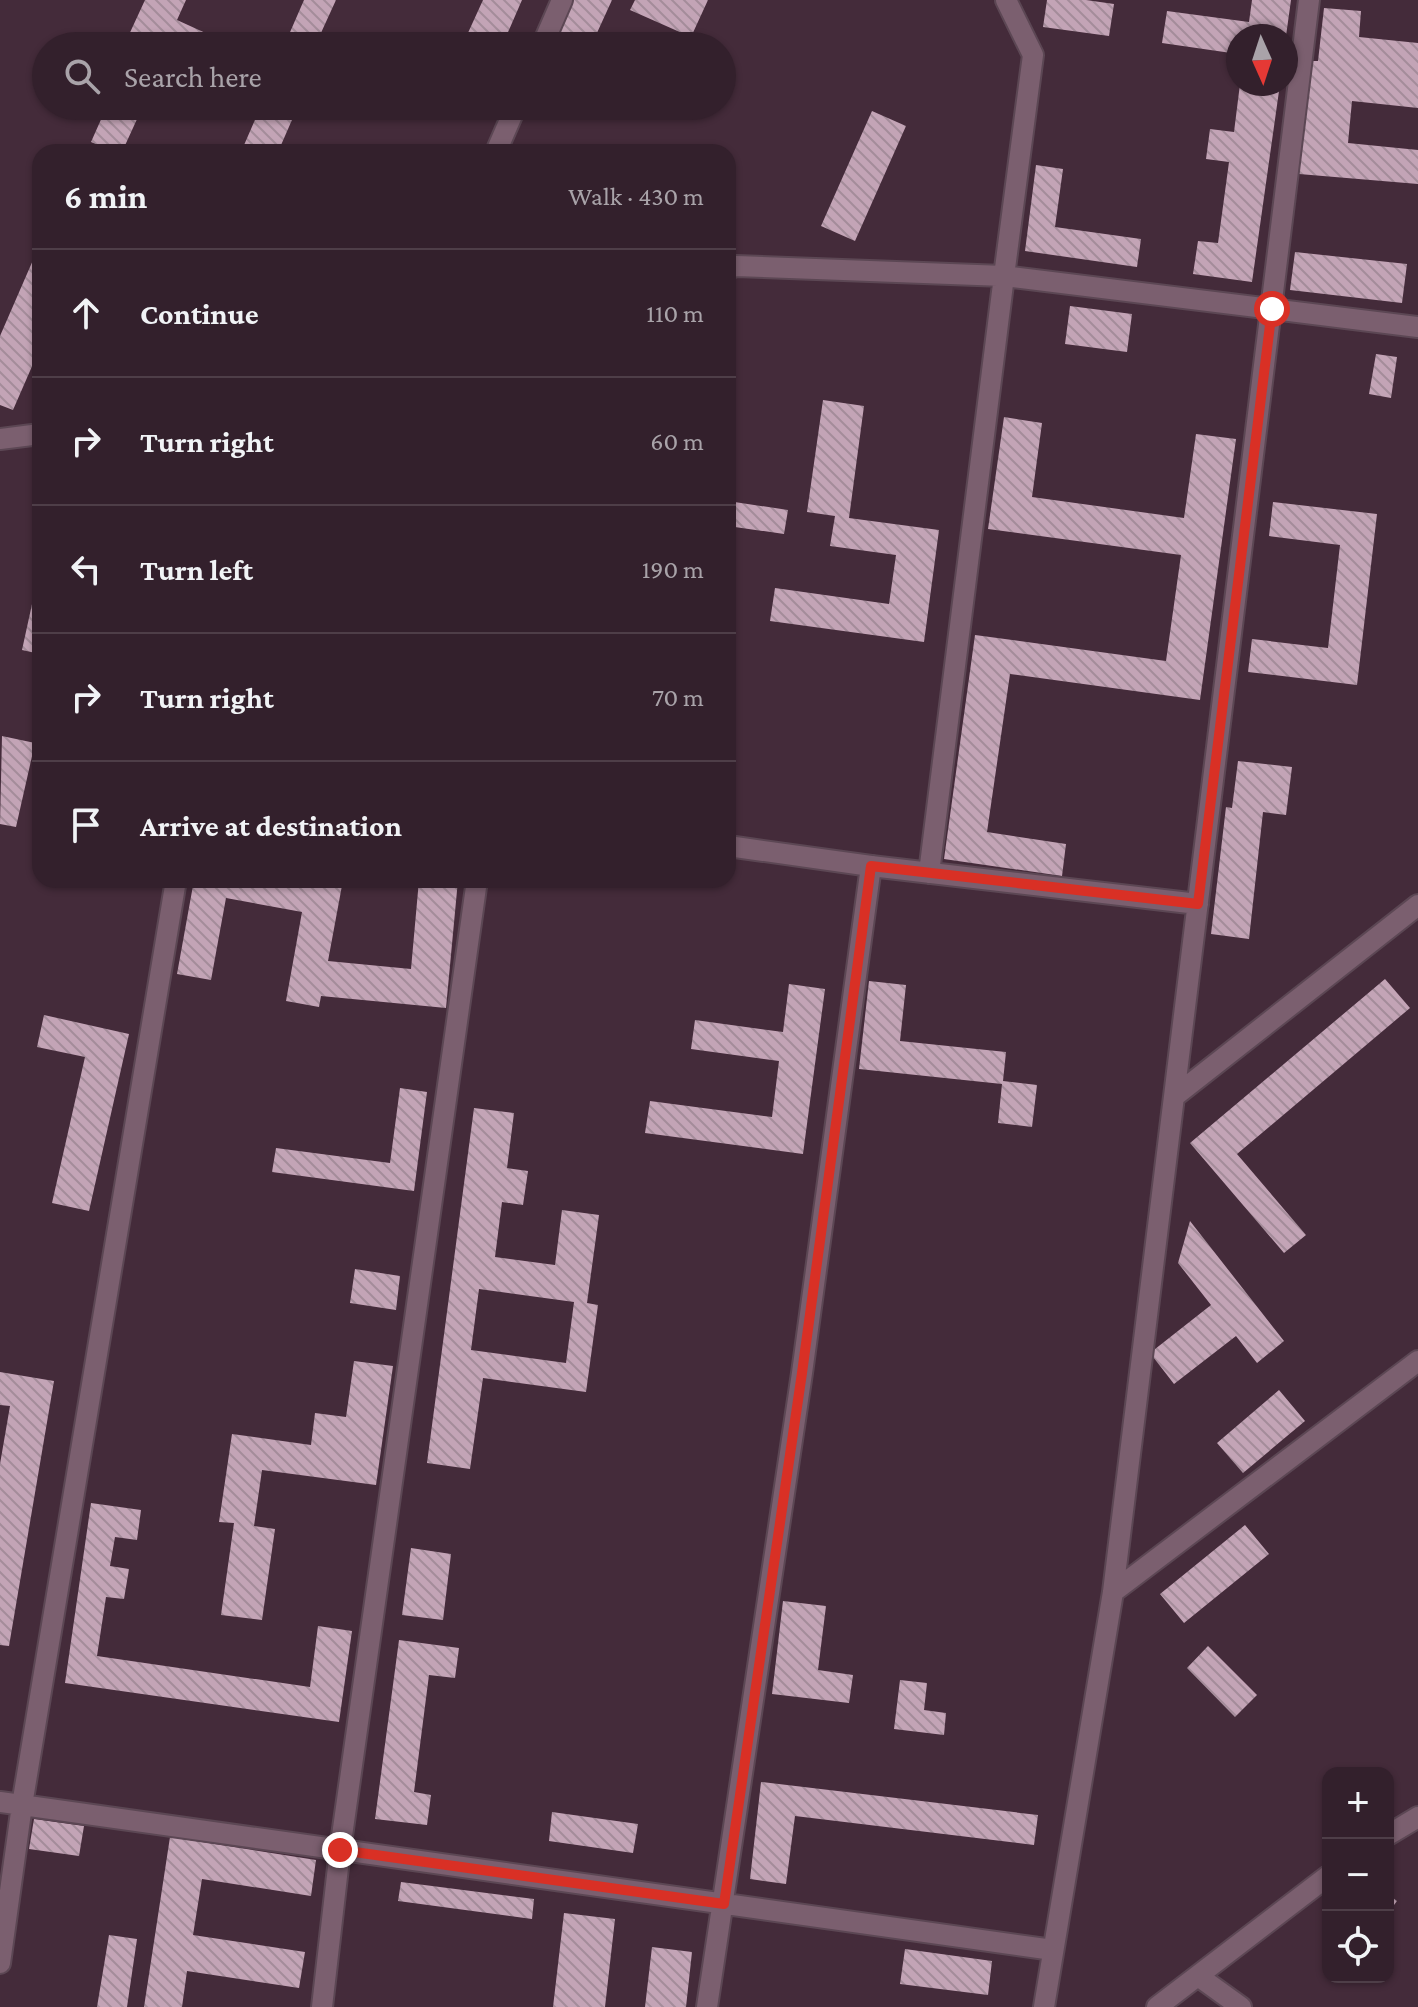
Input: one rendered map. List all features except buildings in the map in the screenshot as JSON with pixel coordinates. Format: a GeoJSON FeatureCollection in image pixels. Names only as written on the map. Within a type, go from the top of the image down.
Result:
{"type":"FeatureCollection","features":[{"type":"Feature","properties":{"kind":"street"},"geometry":{"type":"LineString","coordinates":[[548,32],[562,0]]}},
{"type":"Feature","properties":{"kind":"street"},"geometry":{"type":"LineString","coordinates":[[1044,2007],[1113,1592],[1309,0]]}},
{"type":"Feature","properties":{"kind":"street"},"geometry":{"type":"LineString","coordinates":[[929,873],[1033,55],[1003,1]]}},
{"type":"Feature","properties":{"kind":"street"},"geometry":{"type":"LineString","coordinates":[[499,144],[510,120]]}},
{"type":"Feature","properties":{"kind":"street"},"geometry":{"type":"LineString","coordinates":[[736,266],[1004,276],[1418,327]]}},
{"type":"Feature","properties":{"kind":"street"},"geometry":{"type":"LineString","coordinates":[[0,439],[32,435]]}},
{"type":"Feature","properties":{"kind":"street"},"geometry":{"type":"LineString","coordinates":[[736,847],[1198,904]]}},
{"type":"Feature","properties":{"kind":"street"},"geometry":{"type":"LineString","coordinates":[[707,2007],[799,1389],[871,866]]}},
{"type":"Feature","properties":{"kind":"street"},"geometry":{"type":"LineString","coordinates":[[0,1963],[22,1805],[175,888]]}},
{"type":"Feature","properties":{"kind":"street"},"geometry":{"type":"LineString","coordinates":[[322,2007],[340,1850],[476,888]]}},
{"type":"Feature","properties":{"kind":"street"},"geometry":{"type":"LineString","coordinates":[[1175,1096],[1418,905]]}},
{"type":"Feature","properties":{"kind":"street"},"geometry":{"type":"LineString","coordinates":[[1113,1592],[1418,1361]]}},
{"type":"Feature","properties":{"kind":"street"},"geometry":{"type":"LineString","coordinates":[[0,1802],[1053,1950]]}},
{"type":"Feature","properties":{"kind":"street"},"geometry":{"type":"LineString","coordinates":[[1394,1831],[1418,1817]]}},
{"type":"Feature","properties":{"kind":"street"},"geometry":{"type":"LineString","coordinates":[[1157,2007],[1322,1881]]}},
{"type":"Feature","properties":{"kind":"street"},"geometry":{"type":"LineString","coordinates":[[1198,1976],[1241,2007]]}},
{"type":"Feature","properties":{"kind":"route"},"geometry":{"type":"LineString","coordinates":[[340,1850],[724,1904],[802,1373],[871,866],[1198,904],[1272,309]]}}]}
